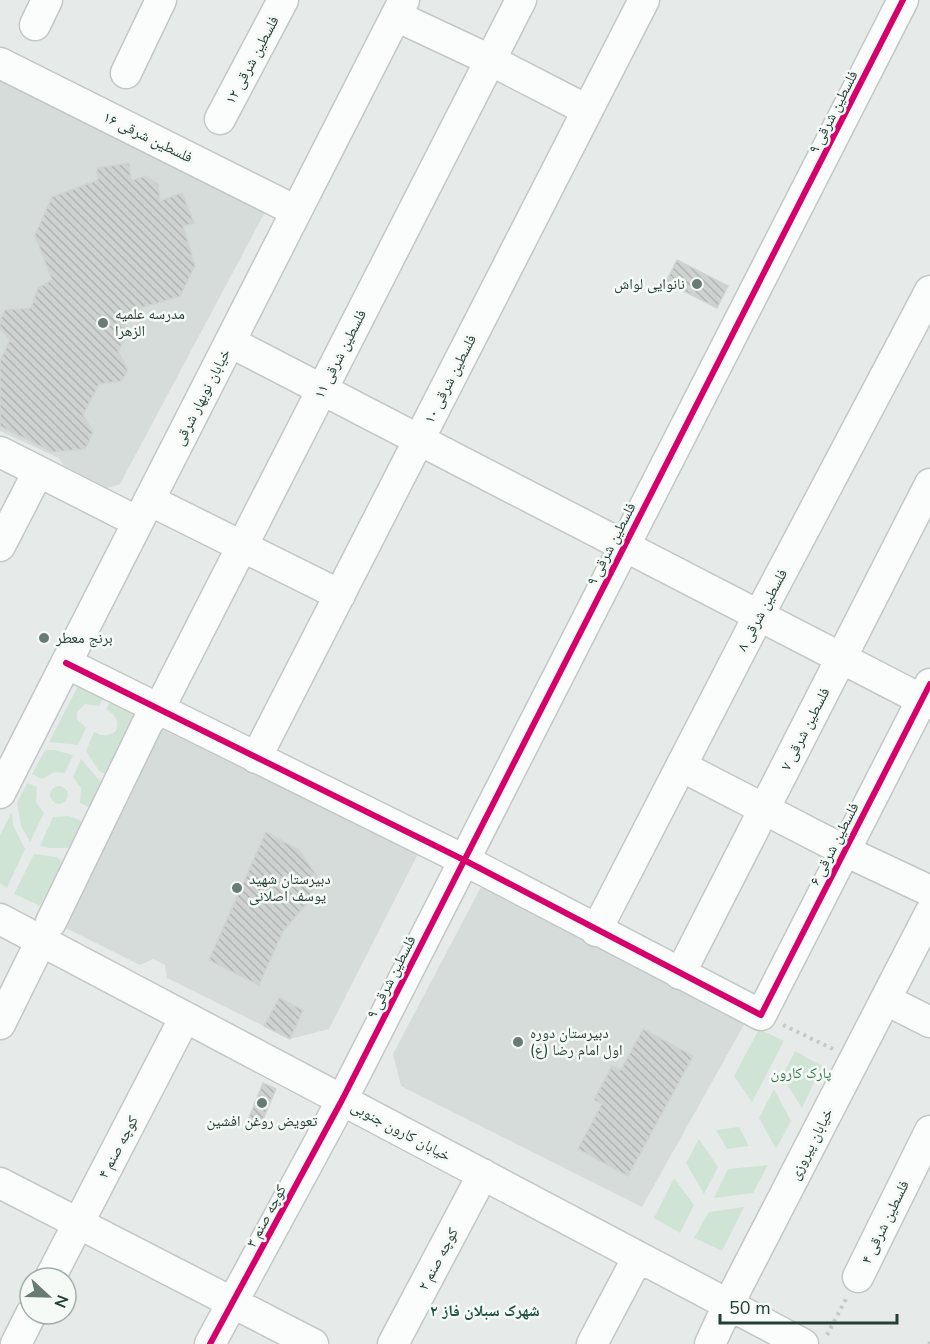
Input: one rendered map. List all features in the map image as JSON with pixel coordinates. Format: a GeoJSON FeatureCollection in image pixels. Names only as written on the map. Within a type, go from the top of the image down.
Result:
{"type":"FeatureCollection","features":[{"type":"Feature","properties":{"kind":"street"},"geometry":{"type":"LineString","coordinates":[[126,73],[161,0]]}},
{"type":"Feature","properties":{"kind":"street","name":"فلسطین شرقی ۱۲"},"geometry":{"type":"LineString","coordinates":[[220,119],[283,0]]}},
{"type":"Feature","properties":{"kind":"street","name":"فلسطین شرقی ۱۱"},"geometry":{"type":"LineString","coordinates":[[0,1024],[148,722],[159,709],[521,0]]}},
{"type":"Feature","properties":{"kind":"street","name":"فلسطین شرقی ۱۰"},"geometry":{"type":"LineString","coordinates":[[256,758],[644,0]]}},
{"type":"Feature","properties":{"kind":"street","name":"فلسطین شرقی ۹"},"geometry":{"type":"LineString","coordinates":[[342,1100],[903,0]]}},
{"type":"Feature","properties":{"kind":"street"},"geometry":{"type":"LineString","coordinates":[[400,8],[490,60],[587,110]]}},
{"type":"Feature","properties":{"kind":"street","name":"خیابان نوبهار شرقی"},"geometry":{"type":"LineString","coordinates":[[0,793],[400,8]]}},
{"type":"Feature","properties":{"kind":"street","name":"فلسطین شرقی ۱۶"},"geometry":{"type":"LineString","coordinates":[[0,63],[296,211]]}},
{"type":"Feature","properties":{"kind":"street","name":"فلسطین شرقی ۸"},"geometry":{"type":"LineString","coordinates":[[596,931],[759,615],[930,294]]}},
{"type":"Feature","properties":{"kind":"street"},"geometry":{"type":"LineString","coordinates":[[230,342],[842,658],[927,696]]}},
{"type":"Feature","properties":{"kind":"street"},"geometry":{"type":"LineString","coordinates":[[0,452],[38,472],[242,546],[340,595]]}},
{"type":"Feature","properties":{"kind":"street"},"geometry":{"type":"LineString","coordinates":[[0,546],[38,472]]}},
{"type":"Feature","properties":{"kind":"street","name":"فلسطین شرقی ۷"},"geometry":{"type":"LineString","coordinates":[[680,974],[930,484]]}},
{"type":"Feature","properties":{"kind":"street"},"geometry":{"type":"LineString","coordinates":[[66,663],[464,860],[596,931],[761,1015]]}},
{"type":"Feature","properties":{"kind":"street","name":"فلسطین شرقی ۶"},"geometry":{"type":"LineString","coordinates":[[761,1015],[927,696]]}},
{"type":"Feature","properties":{"kind":"street"},"geometry":{"type":"LineString","coordinates":[[681,766],[845,851],[930,891]]}},
{"type":"Feature","properties":{"kind":"street","name":"خیابان پیروزی"},"geometry":{"type":"LineString","coordinates":[[710,1344],[930,913]]}},
{"type":"Feature","properties":{"kind":"street","name":"خیابان کارون جنوبی"},"geometry":{"type":"LineString","coordinates":[[0,919],[46,931],[186,1017],[802,1344]]}},
{"type":"Feature","properties":{"kind":"street"},"geometry":{"type":"LineString","coordinates":[[886,1000],[930,1022]]}},
{"type":"Feature","properties":{"kind":"street","name":"کوچه صنم ۴"},"geometry":{"type":"LineString","coordinates":[[56,1266],[186,1017]]}},
{"type":"Feature","properties":{"kind":"street","name":"کوچه صنم ۳"},"geometry":{"type":"LineString","coordinates":[[210,1344],[342,1100]]}},
{"type":"Feature","properties":{"kind":"street","name":"فلسطین شرقی ۴"},"geometry":{"type":"LineString","coordinates":[[858,1277],[930,1131]]}},
{"type":"Feature","properties":{"kind":"street","name":"کوچه صنم ۲"},"geometry":{"type":"LineString","coordinates":[[393,1344],[483,1174]]}},
{"type":"Feature","properties":{"kind":"street"},"geometry":{"type":"LineString","coordinates":[[0,1183],[313,1344]]}},
{"type":"Feature","properties":{"kind":"street"},"geometry":{"type":"LineString","coordinates":[[592,1344],[638,1257]]}},
{"type":"Feature","properties":{"kind":"street"},"geometry":{"type":"LineString","coordinates":[[16,1344],[26,1326]]}},
{"type":"Feature","properties":{"kind":"path"},"geometry":{"type":"LineString","coordinates":[[761,1015],[855,1059]]}},
{"type":"Feature","properties":{"kind":"shaded area","name":"مدرسه علمیه الزهرا"},"geometry":{"type":"Polygon","coordinates":[[[0,72],[261,204],[264,214],[120,484],[107,488],[63,465],[59,458],[0,431],[0,72]]]}},
{"type":"Feature","properties":{"kind":"shaded area","name":"دبیرستان شهید یوسف اصلانی"},"geometry":{"type":"Polygon","coordinates":[[[155,726],[418,854],[329,1029],[290,1039],[167,978],[165,965],[153,959],[140,965],[56,923],[155,726]]]}},
{"type":"Feature","properties":{"kind":"shaded area","name":"دبیرستان دوره اول امام رضا (ع)"},"geometry":{"type":"Polygon","coordinates":[[[481,887],[745,1023],[642,1207],[401,1086],[393,1054],[481,887]],[[693,1056],[621,1070],[612,1066],[594,1100],[602,1104],[578,1149],[628,1176],[693,1056]]]}},
{"type":"Feature","properties":{"kind":"green space"},"geometry":{"type":"Polygon","coordinates":[[[78,686],[103,699],[99,706],[85,704],[77,712],[77,719],[86,728],[78,745],[49,742],[78,686]]]}},
{"type":"Feature","properties":{"kind":"green space"},"geometry":{"type":"Polygon","coordinates":[[[110,703],[134,715],[105,774],[99,771],[86,751],[94,732],[105,735],[116,731],[116,718],[106,709],[110,703]]]}},
{"type":"Feature","properties":{"kind":"green space"},"geometry":{"type":"Polygon","coordinates":[[[45,750],[73,755],[65,773],[54,772],[42,779],[32,774],[45,750]]]}},
{"type":"Feature","properties":{"kind":"green space"},"geometry":{"type":"Polygon","coordinates":[[[81,759],[101,782],[89,807],[80,803],[81,788],[73,777],[81,759]]]}},
{"type":"Feature","properties":{"kind":"green space"},"geometry":{"type":"Polygon","coordinates":[[[27,783],[37,787],[36,802],[44,813],[30,842],[21,826],[17,803],[27,783]]]}},
{"type":"Feature","properties":{"kind":"green space"},"geometry":{"type":"Polygon","coordinates":[[[55,786],[63,786],[68,791],[66,802],[55,804],[50,799],[50,791],[55,786]]]}},
{"type":"Feature","properties":{"kind":"green space"},"geometry":{"type":"Polygon","coordinates":[[[12,812],[13,825],[25,849],[7,888],[0,883],[0,835],[12,812]]]}},
{"type":"Feature","properties":{"kind":"green space"},"geometry":{"type":"Polygon","coordinates":[[[69,816],[82,821],[69,848],[40,846],[53,817],[69,816]]]}},
{"type":"Feature","properties":{"kind":"green space"},"geometry":{"type":"Polygon","coordinates":[[[34,854],[57,857],[62,862],[40,906],[14,894],[34,854]]]}},
{"type":"Feature","properties":{"kind":"green space","name":"پارک کارون"},"geometry":{"type":"Polygon","coordinates":[[[759,1029],[784,1041],[752,1102],[734,1076],[759,1029]]]}},
{"type":"Feature","properties":{"kind":"green space","name":"پارک کارون"},"geometry":{"type":"Polygon","coordinates":[[[795,1051],[822,1066],[802,1108],[782,1077],[795,1051]]]}},
{"type":"Feature","properties":{"kind":"green space","name":"پارک کارون"},"geometry":{"type":"Polygon","coordinates":[[[774,1089],[791,1121],[776,1149],[759,1118],[774,1089]]]}},
{"type":"Feature","properties":{"kind":"green space"},"geometry":{"type":"Polygon","coordinates":[[[739,1127],[749,1146],[727,1149],[716,1130],[739,1127]]]}},
{"type":"Feature","properties":{"kind":"green space"},"geometry":{"type":"Polygon","coordinates":[[[699,1139],[718,1167],[704,1194],[686,1163],[699,1139]]]}},
{"type":"Feature","properties":{"kind":"green space"},"geometry":{"type":"Polygon","coordinates":[[[768,1165],[753,1193],[714,1198],[728,1169],[768,1165]]]}},
{"type":"Feature","properties":{"kind":"green space"},"geometry":{"type":"Polygon","coordinates":[[[674,1178],[694,1205],[680,1233],[654,1218],[674,1178]]]}},
{"type":"Feature","properties":{"kind":"green space"},"geometry":{"type":"Polygon","coordinates":[[[744,1207],[722,1251],[694,1238],[709,1212],[744,1207]]]}},
{"type":"Feature","properties":{"kind":"building"},"geometry":{"type":"Polygon","coordinates":[[[129,163],[131,181],[145,176],[158,184],[160,201],[182,193],[194,223],[183,226],[195,266],[180,296],[124,313],[127,336],[118,351],[128,371],[121,381],[99,384],[83,415],[93,432],[85,449],[52,452],[0,426],[0,361],[10,340],[0,329],[0,321],[5,310],[31,308],[38,288],[52,280],[35,235],[52,197],[98,180],[97,168],[129,163]]]}},
{"type":"Feature","properties":{"kind":"building","name":"نانوایی لواش"},"geometry":{"type":"Polygon","coordinates":[[[677,260],[728,286],[717,308],[666,282],[677,260]]]}},
{"type":"Feature","properties":{"kind":"building"},"geometry":{"type":"Polygon","coordinates":[[[266,832],[299,850],[317,876],[309,901],[283,931],[259,985],[209,960],[266,832]]]}},
{"type":"Feature","properties":{"kind":"building"},"geometry":{"type":"Polygon","coordinates":[[[279,998],[303,1010],[290,1039],[264,1026],[279,998]]]}},
{"type":"Feature","properties":{"kind":"building"},"geometry":{"type":"Polygon","coordinates":[[[643,1029],[693,1056],[628,1176],[578,1149],[602,1104],[594,1100],[612,1066],[621,1070],[643,1029]]]}},
{"type":"Feature","properties":{"kind":"building","name":"تعویض روغن افشین"},"geometry":{"type":"Polygon","coordinates":[[[263,1083],[276,1089],[261,1124],[249,1118],[263,1083]]]}},
{"type":"Feature","properties":{"kind":"cycle path"},"geometry":{"type":"LineString","coordinates":[[210,1344],[342,1100],[903,0]]}},
{"type":"Feature","properties":{"kind":"cycle path"},"geometry":{"type":"LineString","coordinates":[[66,663],[464,860],[761,1015],[930,684]]}},
{"type":"Feature","properties":{"kind":"place","name":"نانوایی لواش"},"geometry":{"type":"Point","coordinates":[697,284]}},
{"type":"Feature","properties":{"kind":"place","name":"مدرسه علمیه الزهرا"},"geometry":{"type":"Point","coordinates":[103,323]}},
{"type":"Feature","properties":{"kind":"place","name":"برنج معطر"},"geometry":{"type":"Point","coordinates":[44,638]}},
{"type":"Feature","properties":{"kind":"place","name":"دبیرستان شهید یوسف اصلانی"},"geometry":{"type":"Point","coordinates":[237,888]}},
{"type":"Feature","properties":{"kind":"place","name":"دبیرستان دوره اول امام رضا (ع)"},"geometry":{"type":"Point","coordinates":[518,1042]}},
{"type":"Feature","properties":{"kind":"place","name":"تعویض روغن افشین"},"geometry":{"type":"Point","coordinates":[262,1103]}},
{"type":"Feature","properties":{"kind":"district","name":"شهرک سبلان فاز ۲"},"geometry":{"type":"Point","coordinates":[485,1311]}}]}
